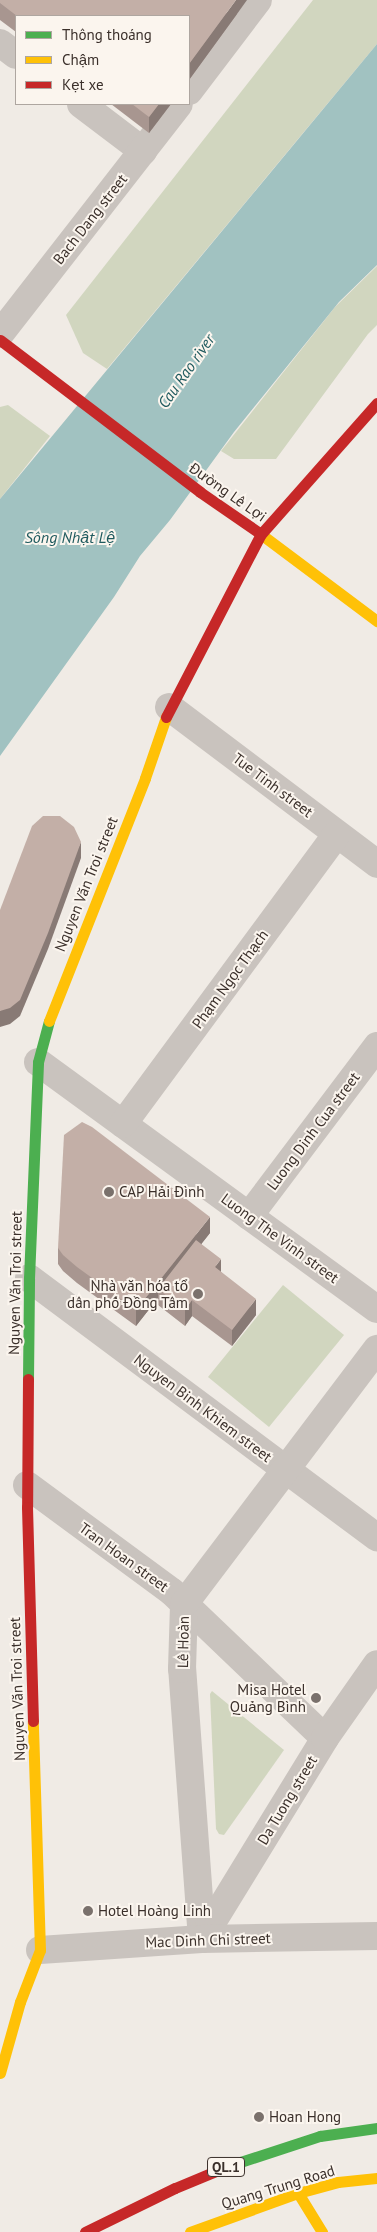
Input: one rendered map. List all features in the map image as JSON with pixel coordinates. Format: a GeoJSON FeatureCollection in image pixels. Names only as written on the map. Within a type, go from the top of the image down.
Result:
{"type":"FeatureCollection","features":[{"type":"Feature","properties":{"kind":"street"},"geometry":{"type":"LineString","coordinates":[[190,90],[258,0]]}},
{"type":"Feature","properties":{"kind":"street"},"geometry":{"type":"LineString","coordinates":[[0,42],[15,54]]}},
{"type":"Feature","properties":{"kind":"street"},"geometry":{"type":"LineString","coordinates":[[82,105],[143,151]]}},
{"type":"Feature","properties":{"kind":"street","name":"Bach Dang street"},"geometry":{"type":"LineString","coordinates":[[0,334],[178,105]]}},
{"type":"Feature","properties":{"kind":"street","name":"Đường Lê Lợi"},"geometry":{"type":"LineString","coordinates":[[0,340],[200,492],[261,534],[377,621]]}},
{"type":"Feature","properties":{"kind":"street","name":"Nguyen Văn Troi street"},"geometry":{"type":"LineString","coordinates":[[0,2073],[20,2002],[40,1950],[27,1485],[29,1278],[38,1062],[54,1007],[145,778],[169,707],[261,534],[377,403]]}},
{"type":"Feature","properties":{"kind":"street","name":"Tue Tinh street"},"geometry":{"type":"LineString","coordinates":[[169,707],[377,864]]}},
{"type":"Feature","properties":{"kind":"street","name":"Phạm Ngọc Thạch"},"geometry":{"type":"LineString","coordinates":[[123,1124],[337,834]]}},
{"type":"Feature","properties":{"kind":"street","name":"Luong Dinh Cua street"},"geometry":{"type":"LineString","coordinates":[[249,1216],[377,1046]]}},
{"type":"Feature","properties":{"kind":"street","name":"Luong The Vinh street"},"geometry":{"type":"LineString","coordinates":[[38,1062],[377,1309]]}},
{"type":"Feature","properties":{"kind":"street","name":"Nguyen Binh Khiem street"},"geometry":{"type":"LineString","coordinates":[[29,1278],[377,1537]]}},
{"type":"Feature","properties":{"kind":"street","name":"Lê Hoàn"},"geometry":{"type":"LineString","coordinates":[[202,1938],[182,1669],[184,1604],[377,1349]]}},
{"type":"Feature","properties":{"kind":"street","name":"Tran Hoan street"},"geometry":{"type":"LineString","coordinates":[[27,1485],[172,1592],[325,1738]]}},
{"type":"Feature","properties":{"kind":"street","name":"Da Tuong street"},"geometry":{"type":"LineString","coordinates":[[202,1938],[325,1738],[377,1664]]}},
{"type":"Feature","properties":{"kind":"street","name":"Mac Dinh Chi street"},"geometry":{"type":"LineString","coordinates":[[40,1950],[202,1938],[377,1936]]}},
{"type":"Feature","properties":{"kind":"street","name":"QL.1"},"geometry":{"type":"LineString","coordinates":[[85,2232],[175,2188],[246,2159],[320,2136],[377,2128]]}},
{"type":"Feature","properties":{"kind":"street","name":"Quang Trung Road"},"geometry":{"type":"LineString","coordinates":[[190,2232],[298,2193],[338,2182],[377,2178]]}},
{"type":"Feature","properties":{"kind":"street"},"geometry":{"type":"LineString","coordinates":[[298,2193],[322,2232]]}},
{"type":"Feature","properties":{"kind":"green space"},"geometry":{"type":"Polygon","coordinates":[[[313,0],[377,0],[377,44],[107,369],[83,353],[66,315],[313,0]]]}},
{"type":"Feature","properties":{"kind":"green space"},"geometry":{"type":"Polygon","coordinates":[[[377,266],[377,325],[368,334],[276,459],[234,459],[221,451],[335,307],[377,266]]]}},
{"type":"Feature","properties":{"kind":"green space"},"geometry":{"type":"Polygon","coordinates":[[[8,405],[50,436],[0,499],[0,407],[8,405]]]}},
{"type":"Feature","properties":{"kind":"green space"},"geometry":{"type":"Polygon","coordinates":[[[283,1285],[344,1335],[269,1427],[208,1377],[283,1285]]]}},
{"type":"Feature","properties":{"kind":"green space"},"geometry":{"type":"Polygon","coordinates":[[[212,1691],[284,1750],[224,1835],[219,1834],[216,1829],[210,1694],[212,1691]]]}},
{"type":"Feature","properties":{"kind":"water"},"geometry":{"type":"Polygon","coordinates":[[[377,44],[377,265],[339,302],[234,432],[170,520],[140,556],[114,597],[0,756],[0,499],[377,44]]]}},
{"type":"Feature","properties":{"kind":"building"},"geometry":{"type":"Polygon","coordinates":[[[0,0],[236,0],[190,63],[190,15],[16,15],[0,3],[0,0]]]}},
{"type":"Feature","properties":{"kind":"building"},"geometry":{"type":"Polygon","coordinates":[[[133,105],[158,105],[149,117],[133,105]]]}},
{"type":"Feature","properties":{"kind":"building"},"geometry":{"type":"Polygon","coordinates":[[[43,816],[60,816],[74,827],[81,842],[48,933],[20,1000],[10,1008],[0,1011],[0,910],[32,826],[43,816]]]}},
{"type":"Feature","properties":{"kind":"building","name":"CAP Hải Đình"},"geometry":{"type":"Polygon","coordinates":[[[82,1122],[92,1127],[210,1217],[136,1310],[77,1267],[58,1248],[64,1135],[82,1122]]]}},
{"type":"Feature","properties":{"kind":"building","name":"Nhà văn hóa tổ dân phố Đồng Tâm"},"geometry":{"type":"Polygon","coordinates":[[[196,1240],[221,1259],[215,1267],[256,1299],[232,1330],[192,1300],[185,1310],[158,1289],[196,1240]]]}},
{"type":"Feature","properties":{"kind":"traffic: fast"},"geometry":{"type":"LineString","coordinates":[[28,1379],[29,1278],[38,1062],[49,1021]]}},
{"type":"Feature","properties":{"kind":"traffic: fast"},"geometry":{"type":"LineString","coordinates":[[228,2166],[320,2136],[377,2128]]}},
{"type":"Feature","properties":{"kind":"traffic: slow"},"geometry":{"type":"LineString","coordinates":[[258,532],[377,621]]}},
{"type":"Feature","properties":{"kind":"traffic: slow"},"geometry":{"type":"LineString","coordinates":[[49,1021],[145,778],[166,717]]}},
{"type":"Feature","properties":{"kind":"traffic: slow"},"geometry":{"type":"LineString","coordinates":[[0,2073],[20,2002],[40,1950],[33,1721]]}},
{"type":"Feature","properties":{"kind":"traffic: slow"},"geometry":{"type":"LineString","coordinates":[[190,2232],[298,2193],[338,2182],[377,2178]]}},
{"type":"Feature","properties":{"kind":"traffic: slow"},"geometry":{"type":"LineString","coordinates":[[298,2193],[322,2232]]}},
{"type":"Feature","properties":{"kind":"traffic: jam"},"geometry":{"type":"LineString","coordinates":[[0,340],[200,492],[258,532]]}},
{"type":"Feature","properties":{"kind":"traffic: jam"},"geometry":{"type":"LineString","coordinates":[[166,717],[261,534],[377,403]]}},
{"type":"Feature","properties":{"kind":"traffic: jam"},"geometry":{"type":"LineString","coordinates":[[28,1379],[27,1507],[33,1721]]}},
{"type":"Feature","properties":{"kind":"traffic: jam"},"geometry":{"type":"LineString","coordinates":[[85,2232],[175,2188],[228,2166]]}},
{"type":"Feature","properties":{"kind":"place","name":"CAP Hải Đình"},"geometry":{"type":"Point","coordinates":[109,1192]}},
{"type":"Feature","properties":{"kind":"place","name":"Nhà văn hóa tổ dân phố Đồng Tâm"},"geometry":{"type":"Point","coordinates":[198,1294]}},
{"type":"Feature","properties":{"kind":"place","name":"Misa Hotel Quảng Bình"},"geometry":{"type":"Point","coordinates":[316,1698]}},
{"type":"Feature","properties":{"kind":"place","name":"Hotel Hoàng Linh"},"geometry":{"type":"Point","coordinates":[88,1911]}},
{"type":"Feature","properties":{"kind":"place","name":"Hoan Hong"},"geometry":{"type":"Point","coordinates":[259,2117]}},
{"type":"Feature","properties":{"kind":"water label","name":"Cau Rao river"},"geometry":{"type":"Point","coordinates":[186,371]}},
{"type":"Feature","properties":{"kind":"water label","name":"Sông Nhật Lệ"},"geometry":{"type":"Point","coordinates":[70,537]}}]}
